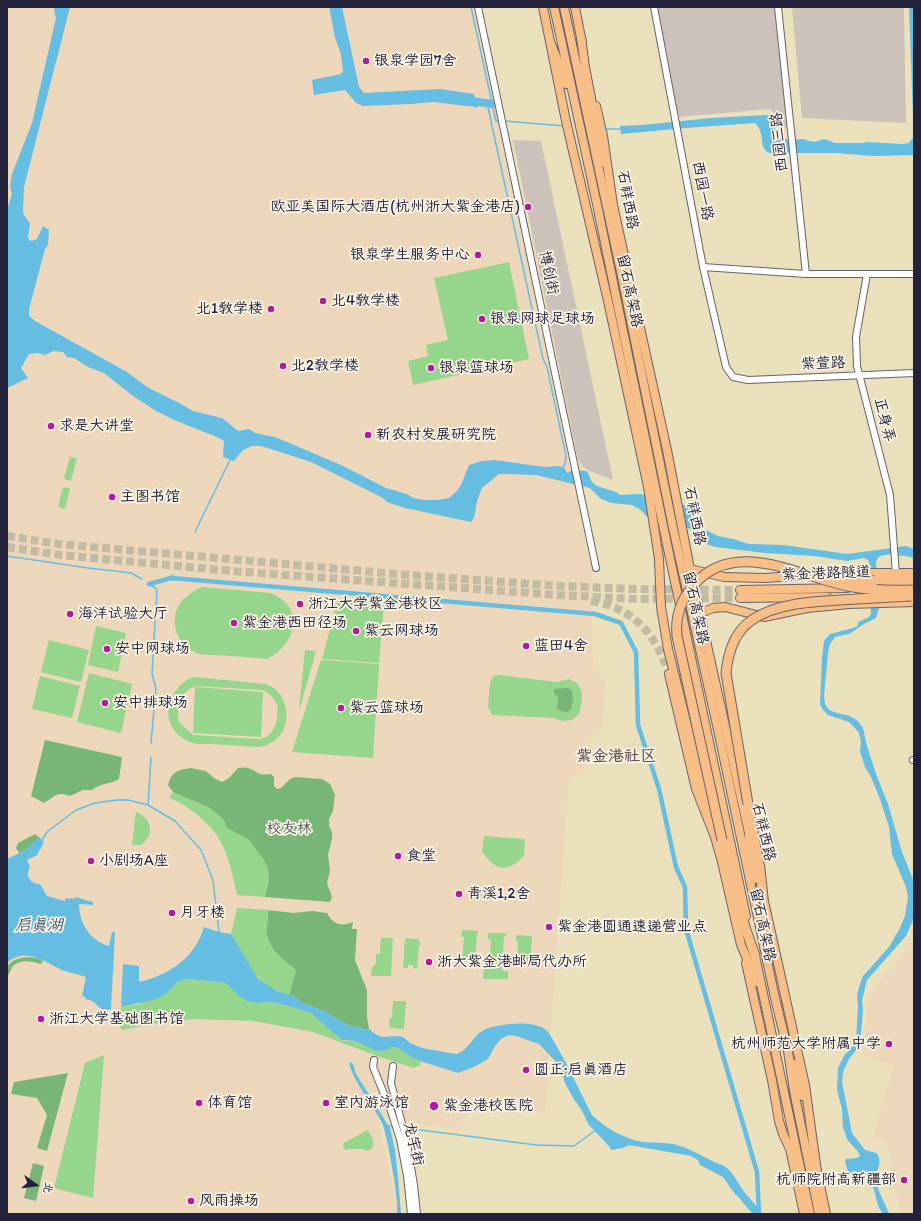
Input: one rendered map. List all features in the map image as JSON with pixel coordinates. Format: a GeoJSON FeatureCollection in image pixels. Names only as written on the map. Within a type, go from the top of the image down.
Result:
{"type":"FeatureCollection","features":[{"type":"Feature","properties":{"kind":"highway"},"geometry":{"type":"LineString","coordinates":[[755,956],[744,928],[718,838],[679,650],[676,630],[678,612],[686,596],[697,581],[709,571],[730,563],[742,561],[757,562],[843,578],[874,581],[914,581]]}},
{"type":"Feature","properties":{"kind":"highway"},"geometry":{"type":"LineString","coordinates":[[779,567],[848,586],[884,590],[914,590]]}},
{"type":"Feature","properties":{"kind":"highway"},"geometry":{"type":"LineString","coordinates":[[763,897],[760,869],[726,673],[727,659],[734,640],[744,627],[752,620],[762,614],[783,606],[824,601],[914,595]]}},
{"type":"Feature","properties":{"kind":"main road"},"geometry":{"type":"LineString","coordinates":[[543,7],[551,44],[564,74],[610,309],[648,487],[652,492],[654,525],[659,559],[661,607],[665,630],[718,838],[740,945],[750,979],[779,1121],[790,1149]]}},
{"type":"Feature","properties":{"kind":"main road","name":"留石高架路"},"geometry":{"type":"LineString","coordinates":[[554,7],[573,121],[594,190],[652,492],[664,530],[810,1214]]}},
{"type":"Feature","properties":{"kind":"main road","name":"留石高架路"},"geometry":{"type":"LineString","coordinates":[[564,7],[597,135],[603,192],[667,495],[678,528],[716,722],[775,998],[788,1051],[794,1091],[819,1214]]}},
{"type":"Feature","properties":{"kind":"main road"},"geometry":{"type":"LineString","coordinates":[[575,7],[594,122]]}},
{"type":"Feature","properties":{"kind":"main road","name":"石祥西路"},"geometry":{"type":"LineString","coordinates":[[597,135],[677,500],[678,528],[701,612],[805,1085],[817,1172]]}},
{"type":"Feature","properties":{"kind":"main road"},"geometry":{"type":"LineString","coordinates":[[690,570],[724,577],[765,578],[834,573],[914,573]]}},
{"type":"Feature","properties":{"kind":"main road","name":"紫金港路隧道"},"geometry":{"type":"LineString","coordinates":[[914,585],[740,594],[914,595]]}},
{"type":"Feature","properties":{"kind":"main road"},"geometry":{"type":"LineString","coordinates":[[701,612],[713,608],[725,607],[764,617],[807,608],[849,604],[914,602]]}},
{"type":"Feature","properties":{"kind":"main road"},"geometry":{"type":"LineString","coordinates":[[668,674],[696,789],[718,838]]}},
{"type":"Feature","properties":{"kind":"main road"},"geometry":{"type":"LineString","coordinates":[[750,836],[753,871],[767,936],[775,998]]}},
{"type":"Feature","properties":{"kind":"main road"},"geometry":{"type":"LineString","coordinates":[[740,945],[764,999]]}},
{"type":"Feature","properties":{"kind":"main road","name":"石祥西路"},"geometry":{"type":"LineString","coordinates":[[788,1051],[800,1088],[826,1214]]}},
{"type":"Feature","properties":{"kind":"main road"},"geometry":{"type":"LineString","coordinates":[[777,1062],[781,1103],[804,1214]]}},
{"type":"Feature","properties":{"kind":"street","name":"博创街"},"geometry":{"type":"LineString","coordinates":[[478,7],[596,568]]}},
{"type":"Feature","properties":{"kind":"street","name":"西园一路"},"geometry":{"type":"LineString","coordinates":[[654,7],[703,267],[726,367],[733,377]]}},
{"type":"Feature","properties":{"kind":"street","name":"西园三路"},"geometry":{"type":"LineString","coordinates":[[778,7],[806,274]]}},
{"type":"Feature","properties":{"kind":"street"},"geometry":{"type":"LineString","coordinates":[[703,267],[806,274],[914,274]]}},
{"type":"Feature","properties":{"kind":"street","name":"正身弄"},"geometry":{"type":"LineString","coordinates":[[867,274],[856,337],[856,360],[890,495],[896,574]]}},
{"type":"Feature","properties":{"kind":"street","name":"紫萱路"},"geometry":{"type":"LineString","coordinates":[[733,377],[748,380],[914,373]]}},
{"type":"Feature","properties":{"kind":"street","name":"龙宇街"},"geometry":{"type":"LineString","coordinates":[[374,1060],[373,1067],[382,1085],[403,1139],[414,1185],[417,1214]]}},
{"type":"Feature","properties":{"kind":"street","name":"龙宇街"},"geometry":{"type":"LineString","coordinates":[[393,1066],[391,1083],[401,1119],[411,1214]]}},
{"type":"Feature","properties":{"kind":"shaded area","name":"浙江大学紫金港校区"},"geometry":{"type":"Polygon","coordinates":[[[7,7],[475,7],[592,574],[593,664],[606,682],[602,726],[585,747],[582,777],[569,777],[545,1114],[470,1099],[461,1131],[378,1117],[398,1208],[396,1214],[7,1214],[7,7]]]}},
{"type":"Feature","properties":{"kind":"shaded area"},"geometry":{"type":"Polygon","coordinates":[[[657,7],[774,7],[787,127],[782,128],[776,115],[770,109],[679,117],[657,7]]]}},
{"type":"Feature","properties":{"kind":"shaded area"},"geometry":{"type":"Polygon","coordinates":[[[792,7],[904,7],[906,123],[802,118],[792,7]]]}},
{"type":"Feature","properties":{"kind":"shaded area"},"geometry":{"type":"Polygon","coordinates":[[[513,140],[541,141],[613,480],[583,467],[578,460],[513,140]]]}},
{"type":"Feature","properties":{"kind":"shaded area","name":"杭州师范大学附属中学"},"geometry":{"type":"Polygon","coordinates":[[[914,936],[914,1214],[900,1214],[887,1142],[873,1138],[894,1065],[863,1056],[867,1005],[871,993],[910,946],[914,936]]]}},
{"type":"Feature","properties":{"kind":"green space","name":"银泉网球足球场"},"geometry":{"type":"Polygon","coordinates":[[[509,262],[529,359],[413,385],[408,361],[428,356],[426,345],[448,340],[434,278],[509,262]]]}},
{"type":"Feature","properties":{"kind":"green space"},"geometry":{"type":"Polygon","coordinates":[[[70,457],[77,458],[71,481],[64,479],[70,457]]]}},
{"type":"Feature","properties":{"kind":"green space"},"geometry":{"type":"Polygon","coordinates":[[[63,487],[70,488],[65,509],[58,507],[63,487]]]}},
{"type":"Feature","properties":{"kind":"green space","name":"紫金港西田径场"},"geometry":{"type":"Polygon","coordinates":[[[202,587],[270,593],[281,599],[289,607],[293,616],[291,635],[277,652],[267,659],[202,655],[196,653],[183,643],[177,634],[175,629],[175,618],[180,603],[202,587]]]}},
{"type":"Feature","properties":{"kind":"green space","name":"紫云网球场"},"geometry":{"type":"Polygon","coordinates":[[[338,600],[384,603],[379,663],[322,659],[338,600]]]}},
{"type":"Feature","properties":{"kind":"green space","name":"安中网球场"},"geometry":{"type":"Polygon","coordinates":[[[96,626],[126,633],[118,672],[88,665],[96,626]]]}},
{"type":"Feature","properties":{"kind":"green space"},"geometry":{"type":"Polygon","coordinates":[[[49,640],[89,650],[81,682],[41,672],[49,640]]]}},
{"type":"Feature","properties":{"kind":"green space"},"geometry":{"type":"Polygon","coordinates":[[[305,650],[316,651],[299,708],[305,650]]]}},
{"type":"Feature","properties":{"kind":"green space","name":"紫云篮球场"},"geometry":{"type":"Polygon","coordinates":[[[321,660],[379,664],[373,758],[292,752],[321,660]]]}},
{"type":"Feature","properties":{"kind":"green space","name":"安中排球场"},"geometry":{"type":"Polygon","coordinates":[[[89,673],[132,684],[121,733],[77,722],[89,673]]]}},
{"type":"Feature","properties":{"kind":"green space"},"geometry":{"type":"Polygon","coordinates":[[[499,675],[557,682],[569,679],[577,683],[581,690],[582,696],[579,714],[572,720],[563,721],[552,718],[492,715],[488,706],[490,684],[494,676],[499,675]]]}},
{"type":"Feature","properties":{"kind":"green space"},"geometry":{"type":"Polygon","coordinates":[[[40,676],[80,686],[72,718],[32,709],[40,676]]]}},
{"type":"Feature","properties":{"kind":"green space"},"geometry":{"type":"Polygon","coordinates":[[[194,677],[266,684],[276,690],[284,701],[286,710],[285,726],[276,739],[269,744],[260,747],[192,743],[179,736],[169,721],[168,715],[168,709],[176,691],[185,681],[194,677]],[[197,686],[191,688],[180,700],[178,710],[179,722],[193,735],[258,739],[268,736],[275,725],[278,709],[273,698],[262,690],[197,686]]]}},
{"type":"Feature","properties":{"kind":"green space"},"geometry":{"type":"Polygon","coordinates":[[[195,687],[263,692],[261,737],[193,733],[195,687]]]}},
{"type":"Feature","properties":{"kind":"green space"},"geometry":{"type":"Polygon","coordinates":[[[568,688],[572,691],[573,700],[571,709],[567,712],[561,711],[557,708],[558,697],[554,693],[554,689],[568,688]]]}},
{"type":"Feature","properties":{"kind":"green space"},"geometry":{"type":"Polygon","coordinates":[[[45,740],[122,757],[119,779],[92,790],[83,790],[70,796],[59,794],[44,803],[31,796],[45,740]]]}},
{"type":"Feature","properties":{"kind":"green space","name":"校友林"},"geometry":{"type":"Polygon","coordinates":[[[191,768],[206,771],[214,778],[222,782],[229,778],[238,768],[252,769],[261,774],[271,774],[274,777],[274,786],[277,789],[281,788],[290,779],[295,777],[322,779],[330,784],[335,795],[333,811],[329,819],[329,826],[332,832],[328,855],[330,870],[327,883],[332,897],[330,902],[265,897],[269,880],[268,869],[264,860],[249,840],[227,828],[224,820],[210,808],[173,792],[168,785],[171,777],[176,772],[191,768]]]}},
{"type":"Feature","properties":{"kind":"green space"},"geometry":{"type":"Polygon","coordinates":[[[173,792],[210,808],[224,820],[228,828],[249,840],[264,860],[268,869],[269,880],[265,897],[237,895],[228,859],[217,836],[213,830],[194,812],[169,798],[173,792]]]}},
{"type":"Feature","properties":{"kind":"green space"},"geometry":{"type":"Polygon","coordinates":[[[136,812],[146,819],[150,829],[148,838],[141,845],[132,845],[136,812]]]}},
{"type":"Feature","properties":{"kind":"green space"},"geometry":{"type":"Polygon","coordinates":[[[35,834],[39,837],[38,839],[26,850],[19,853],[16,848],[18,843],[35,834]]]}},
{"type":"Feature","properties":{"kind":"green space"},"geometry":{"type":"Polygon","coordinates":[[[484,836],[525,839],[524,856],[511,866],[502,868],[498,867],[490,862],[482,851],[484,836]]]}},
{"type":"Feature","properties":{"kind":"green space"},"geometry":{"type":"Polygon","coordinates":[[[237,908],[268,910],[268,939],[274,950],[296,970],[289,996],[262,982],[255,975],[248,964],[231,934],[237,908]]]}},
{"type":"Feature","properties":{"kind":"green space"},"geometry":{"type":"Polygon","coordinates":[[[268,910],[294,913],[312,911],[327,913],[337,924],[353,922],[352,929],[357,929],[355,960],[367,990],[367,1017],[369,1029],[364,1030],[359,1027],[347,1025],[324,1011],[302,1003],[295,997],[289,996],[296,970],[274,950],[268,939],[268,910]]]}},
{"type":"Feature","properties":{"kind":"green space"},"geometry":{"type":"Polygon","coordinates":[[[462,930],[478,931],[475,962],[467,959],[466,961],[462,961],[464,937],[461,937],[462,930]]]}},
{"type":"Feature","properties":{"kind":"green space"},"geometry":{"type":"Polygon","coordinates":[[[488,933],[506,933],[507,935],[504,936],[502,971],[508,971],[508,979],[483,979],[484,969],[489,969],[491,939],[488,939],[488,933]]]}},
{"type":"Feature","properties":{"kind":"green space"},"geometry":{"type":"Polygon","coordinates":[[[516,935],[532,936],[530,966],[526,966],[526,964],[522,964],[521,966],[517,965],[518,941],[516,941],[516,935]]]}},
{"type":"Feature","properties":{"kind":"green space"},"geometry":{"type":"Polygon","coordinates":[[[381,938],[393,938],[391,976],[371,976],[372,968],[376,963],[376,954],[380,954],[381,938]]]}},
{"type":"Feature","properties":{"kind":"green space"},"geometry":{"type":"Polygon","coordinates":[[[405,938],[418,939],[421,945],[419,945],[417,969],[413,968],[413,965],[408,965],[408,968],[403,968],[405,938]]]}},
{"type":"Feature","properties":{"kind":"green space"},"geometry":{"type":"Polygon","coordinates":[[[28,957],[37,958],[43,961],[41,964],[26,961],[19,962],[13,966],[7,978],[7,966],[17,959],[28,957]]]}},
{"type":"Feature","properties":{"kind":"green space"},"geometry":{"type":"Polygon","coordinates":[[[187,979],[221,982],[227,984],[257,1003],[278,1003],[311,1013],[333,1031],[340,1039],[345,1041],[355,1041],[376,1051],[387,1050],[392,1047],[398,1048],[420,1061],[421,1065],[414,1068],[313,1032],[253,1021],[194,1019],[157,1023],[122,1030],[120,1027],[121,1007],[139,1004],[167,993],[177,982],[187,979]]]}},
{"type":"Feature","properties":{"kind":"green space"},"geometry":{"type":"Polygon","coordinates":[[[393,1001],[406,1001],[404,1029],[390,1028],[389,1018],[392,1018],[393,1001]]]}},
{"type":"Feature","properties":{"kind":"green space"},"geometry":{"type":"Polygon","coordinates":[[[104,1055],[93,1198],[54,1188],[85,1063],[104,1055]]]}},
{"type":"Feature","properties":{"kind":"green space"},"geometry":{"type":"Polygon","coordinates":[[[68,1073],[47,1151],[37,1148],[47,1115],[37,1098],[11,1094],[14,1082],[68,1073]]]}},
{"type":"Feature","properties":{"kind":"green space"},"geometry":{"type":"Polygon","coordinates":[[[367,1130],[373,1139],[374,1143],[372,1148],[365,1151],[364,1149],[344,1149],[344,1143],[367,1130]]]}},
{"type":"Feature","properties":{"kind":"green space"},"geometry":{"type":"Polygon","coordinates":[[[33,1163],[44,1166],[36,1201],[24,1198],[33,1163]]]}},
{"type":"Feature","properties":{"kind":"water"},"geometry":{"type":"Polygon","coordinates":[[[55,7],[70,7],[24,187],[23,213],[30,224],[28,236],[29,240],[32,241],[37,239],[43,226],[49,230],[48,245],[45,249],[29,309],[29,316],[35,321],[127,372],[147,387],[193,411],[222,418],[238,431],[249,429],[255,433],[275,437],[341,465],[386,488],[407,494],[413,498],[438,500],[449,498],[461,485],[469,465],[482,461],[494,460],[545,467],[559,466],[565,469],[567,473],[573,470],[587,471],[592,482],[597,486],[616,492],[620,495],[640,494],[684,505],[689,508],[706,530],[718,536],[749,544],[784,545],[847,554],[906,546],[914,549],[914,558],[883,555],[878,558],[876,562],[879,608],[876,618],[849,634],[835,637],[830,644],[824,696],[825,704],[829,710],[850,716],[858,721],[863,728],[876,774],[888,804],[901,849],[914,882],[914,918],[906,936],[867,980],[862,1001],[863,1010],[860,1045],[849,1059],[843,1072],[842,1082],[852,1133],[865,1150],[876,1153],[879,1157],[876,1179],[879,1192],[889,1214],[883,1214],[878,1206],[874,1190],[870,1182],[865,1178],[849,1174],[845,1162],[846,1159],[857,1158],[860,1156],[847,1139],[843,1127],[842,1109],[837,1090],[838,1068],[844,1056],[856,1042],[858,1006],[857,995],[863,976],[889,947],[900,928],[905,916],[908,897],[906,887],[892,854],[889,827],[880,799],[865,767],[860,751],[861,742],[859,733],[849,722],[828,715],[820,704],[824,641],[830,634],[857,627],[858,622],[869,617],[871,614],[870,566],[868,560],[864,558],[847,561],[815,556],[765,553],[715,547],[701,542],[691,529],[646,516],[641,510],[632,505],[612,503],[601,499],[590,488],[536,475],[499,474],[482,488],[477,501],[474,518],[471,522],[405,508],[387,502],[383,498],[311,462],[261,446],[252,446],[243,450],[234,461],[223,457],[224,441],[156,411],[133,396],[104,373],[88,367],[74,358],[67,357],[63,352],[53,351],[45,355],[38,353],[29,354],[21,368],[28,378],[7,388],[7,210],[12,194],[10,187],[12,174],[32,123],[56,18],[54,10],[55,7]]]}},
{"type":"Feature","properties":{"kind":"water"},"geometry":{"type":"Polygon","coordinates":[[[329,7],[342,7],[359,87],[364,93],[440,89],[474,94],[478,108],[434,102],[363,106],[356,103],[345,90],[314,95],[312,80],[341,74],[343,71],[341,55],[335,37],[329,7]]]}},
{"type":"Feature","properties":{"kind":"water"},"geometry":{"type":"Polygon","coordinates":[[[909,7],[914,7],[914,120],[913,118],[909,7]]]}},
{"type":"Feature","properties":{"kind":"water"},"geometry":{"type":"Polygon","coordinates":[[[766,115],[772,116],[775,129],[779,130],[783,134],[783,137],[788,140],[804,139],[815,142],[824,139],[835,143],[867,142],[902,144],[909,143],[914,136],[914,155],[874,156],[834,153],[770,153],[764,148],[760,131],[755,123],[621,134],[620,126],[766,115]]]}},
{"type":"Feature","properties":{"kind":"water","name":"启真湖"},"geometry":{"type":"Polygon","coordinates":[[[39,837],[44,842],[37,855],[27,860],[30,867],[28,873],[29,879],[36,884],[40,884],[47,896],[65,901],[65,898],[75,899],[75,897],[93,902],[93,905],[79,904],[81,918],[91,936],[102,944],[109,946],[112,932],[115,932],[111,1009],[103,1010],[93,1001],[86,1000],[85,997],[82,996],[86,977],[65,971],[35,957],[21,956],[14,958],[7,963],[7,859],[26,850],[39,837]]]}},
{"type":"Feature","properties":{"kind":"water"},"geometry":{"type":"Polygon","coordinates":[[[204,927],[231,934],[258,979],[277,991],[295,997],[302,1003],[324,1011],[347,1025],[359,1027],[364,1030],[369,1029],[382,1037],[399,1036],[422,1048],[456,1054],[464,1050],[482,1031],[486,1029],[509,1024],[527,1024],[542,1027],[551,1037],[592,1115],[597,1120],[615,1132],[636,1141],[677,1145],[688,1149],[727,1168],[733,1174],[743,1190],[736,1195],[723,1177],[700,1165],[698,1160],[691,1156],[629,1145],[623,1148],[611,1150],[589,1125],[564,1081],[561,1067],[539,1044],[516,1036],[508,1035],[501,1039],[495,1046],[488,1059],[476,1066],[458,1073],[420,1061],[398,1048],[392,1047],[387,1050],[376,1051],[355,1041],[342,1040],[311,1013],[278,1003],[257,1003],[247,1001],[239,996],[227,984],[221,982],[187,979],[177,982],[167,993],[153,1000],[121,1007],[123,964],[139,966],[139,982],[161,975],[179,964],[187,956],[200,938],[204,927]]]}},
{"type":"Feature","properties":{"kind":"water"},"geometry":{"type":"Polygon","coordinates":[[[351,1062],[356,1074],[390,1128],[395,1150],[401,1214],[397,1214],[397,1197],[384,1129],[352,1072],[349,1064],[351,1062]]]}},
{"type":"Feature","properties":{"kind":"waterway"},"geometry":{"type":"LineString","coordinates":[[471,7],[496,121],[501,121]]}},
{"type":"Feature","properties":{"kind":"waterway"},"geometry":{"type":"LineString","coordinates":[[465,100],[492,104]]}},
{"type":"Feature","properties":{"kind":"waterway"},"geometry":{"type":"LineString","coordinates":[[487,103],[543,359],[547,367],[566,456],[565,464],[562,469]]}},
{"type":"Feature","properties":{"kind":"waterway"},"geometry":{"type":"LineString","coordinates":[[505,121],[565,126]]}},
{"type":"Feature","properties":{"kind":"waterway"},"geometry":{"type":"LineString","coordinates":[[604,129],[622,129]]}},
{"type":"Feature","properties":{"kind":"waterway"},"geometry":{"type":"LineString","coordinates":[[195,532],[230,460]]}},
{"type":"Feature","properties":{"kind":"waterway"},"geometry":{"type":"LineString","coordinates":[[7,556],[131,573],[142,579]]}},
{"type":"Feature","properties":{"kind":"waterway"},"geometry":{"type":"LineString","coordinates":[[149,584],[171,578],[595,614],[621,623],[636,652],[638,725],[659,789],[676,867],[685,887],[686,929],[757,1172],[759,1214]]}},
{"type":"Feature","properties":{"kind":"waterway"},"geometry":{"type":"LineString","coordinates":[[149,584],[157,589],[152,674],[156,688],[151,743]]}},
{"type":"Feature","properties":{"kind":"waterway"},"geometry":{"type":"LineString","coordinates":[[148,805],[151,757]]}},
{"type":"Feature","properties":{"kind":"waterway"},"geometry":{"type":"LineString","coordinates":[[42,840],[47,832],[76,810],[95,803],[128,800],[148,805],[175,821],[201,850],[213,880],[219,932]]}},
{"type":"Feature","properties":{"kind":"waterway"},"geometry":{"type":"LineString","coordinates":[[386,1125],[394,1127]]}},
{"type":"Feature","properties":{"kind":"waterway"},"geometry":{"type":"LineString","coordinates":[[406,1128],[536,1145],[574,1146],[596,1130]]}},
{"type":"Feature","properties":{"kind":"waterway"},"geometry":{"type":"LineString","coordinates":[[733,1185],[758,1214]]}},
{"type":"Feature","properties":{"kind":"tunnel"},"geometry":{"type":"LineString","coordinates":[[7,536],[59,544],[409,575],[560,586],[633,589],[740,590]]}},
{"type":"Feature","properties":{"kind":"tunnel"},"geometry":{"type":"LineString","coordinates":[[7,547],[60,555],[232,571],[558,595],[636,599],[740,598]]}},
{"type":"Feature","properties":{"kind":"tunnel"},"geometry":{"type":"LineString","coordinates":[[591,601],[606,604],[619,610],[631,616],[641,625],[657,646],[669,674]]}},
{"type":"Feature","properties":{"kind":"place","name":"银泉学园7舍"},"geometry":{"type":"Point","coordinates":[366,61]}},
{"type":"Feature","properties":{"kind":"place","name":"欧亚美国际大酒店(杭州浙大紫金港店)"},"geometry":{"type":"Point","coordinates":[528,207]}},
{"type":"Feature","properties":{"kind":"place","name":"银泉学生服务中心"},"geometry":{"type":"Point","coordinates":[478,255]}},
{"type":"Feature","properties":{"kind":"place","name":"北4教学楼"},"geometry":{"type":"Point","coordinates":[323,301]}},
{"type":"Feature","properties":{"kind":"place","name":"北1教学楼"},"geometry":{"type":"Point","coordinates":[271,309]}},
{"type":"Feature","properties":{"kind":"place","name":"银泉网球足球场"},"geometry":{"type":"Point","coordinates":[482,319]}},
{"type":"Feature","properties":{"kind":"place","name":"北2教学楼"},"geometry":{"type":"Point","coordinates":[283,366]}},
{"type":"Feature","properties":{"kind":"place","name":"银泉篮球场"},"geometry":{"type":"Point","coordinates":[431,368]}},
{"type":"Feature","properties":{"kind":"place","name":"求是大讲堂"},"geometry":{"type":"Point","coordinates":[51,426]}},
{"type":"Feature","properties":{"kind":"place","name":"新农村发展研究院"},"geometry":{"type":"Point","coordinates":[368,435]}},
{"type":"Feature","properties":{"kind":"place","name":"主图书馆"},"geometry":{"type":"Point","coordinates":[112,497]}},
{"type":"Feature","properties":{"kind":"place","name":"浙江大学紫金港校区"},"geometry":{"type":"Point","coordinates":[300,604]}},
{"type":"Feature","properties":{"kind":"place","name":"海洋试验大厅"},"geometry":{"type":"Point","coordinates":[70,614]}},
{"type":"Feature","properties":{"kind":"place","name":"紫金港西田径场"},"geometry":{"type":"Point","coordinates":[234,623]}},
{"type":"Feature","properties":{"kind":"place","name":"紫云网球场"},"geometry":{"type":"Point","coordinates":[356,631]}},
{"type":"Feature","properties":{"kind":"place","name":"蓝田4舍"},"geometry":{"type":"Point","coordinates":[526,646]}},
{"type":"Feature","properties":{"kind":"place","name":"安中网球场"},"geometry":{"type":"Point","coordinates":[107,649]}},
{"type":"Feature","properties":{"kind":"place","name":"安中排球场"},"geometry":{"type":"Point","coordinates":[105,703]}},
{"type":"Feature","properties":{"kind":"place","name":"紫云篮球场"},"geometry":{"type":"Point","coordinates":[341,708]}},
{"type":"Feature","properties":{"kind":"place","name":"食堂"},"geometry":{"type":"Point","coordinates":[398,856]}},
{"type":"Feature","properties":{"kind":"place","name":"小剧场A座"},"geometry":{"type":"Point","coordinates":[91,861]}},
{"type":"Feature","properties":{"kind":"place","name":"青溪1,2舍"},"geometry":{"type":"Point","coordinates":[459,894]}},
{"type":"Feature","properties":{"kind":"place","name":"月牙楼"},"geometry":{"type":"Point","coordinates":[172,913]}},
{"type":"Feature","properties":{"kind":"place","name":"紫金港圆通速递营业点"},"geometry":{"type":"Point","coordinates":[549,927]}},
{"type":"Feature","properties":{"kind":"place","name":"浙大紫金港邮局代办所"},"geometry":{"type":"Point","coordinates":[429,962]}},
{"type":"Feature","properties":{"kind":"place","name":"浙江大学基础图书馆"},"geometry":{"type":"Point","coordinates":[41,1019]}},
{"type":"Feature","properties":{"kind":"place","name":"杭州师范大学附属中学"},"geometry":{"type":"Point","coordinates":[889,1044]}},
{"type":"Feature","properties":{"kind":"place","name":"圆正·启真酒店"},"geometry":{"type":"Point","coordinates":[526,1070]}},
{"type":"Feature","properties":{"kind":"place","name":"体育馆"},"geometry":{"type":"Point","coordinates":[199,1103]}},
{"type":"Feature","properties":{"kind":"place","name":"室内游泳馆"},"geometry":{"type":"Point","coordinates":[326,1103]}},
{"type":"Feature","properties":{"kind":"place","name":"紫金港校医院"},"geometry":{"type":"Point","coordinates":[434,1106]}},
{"type":"Feature","properties":{"kind":"place","name":"杭师院附高新疆部"},"geometry":{"type":"Point","coordinates":[904,1180]}},
{"type":"Feature","properties":{"kind":"place","name":"风雨操场"},"geometry":{"type":"Point","coordinates":[191,1201]}},
{"type":"Feature","properties":{"kind":"district","name":"紫金港社区"},"geometry":{"type":"Point","coordinates":[616,757]}}]}
